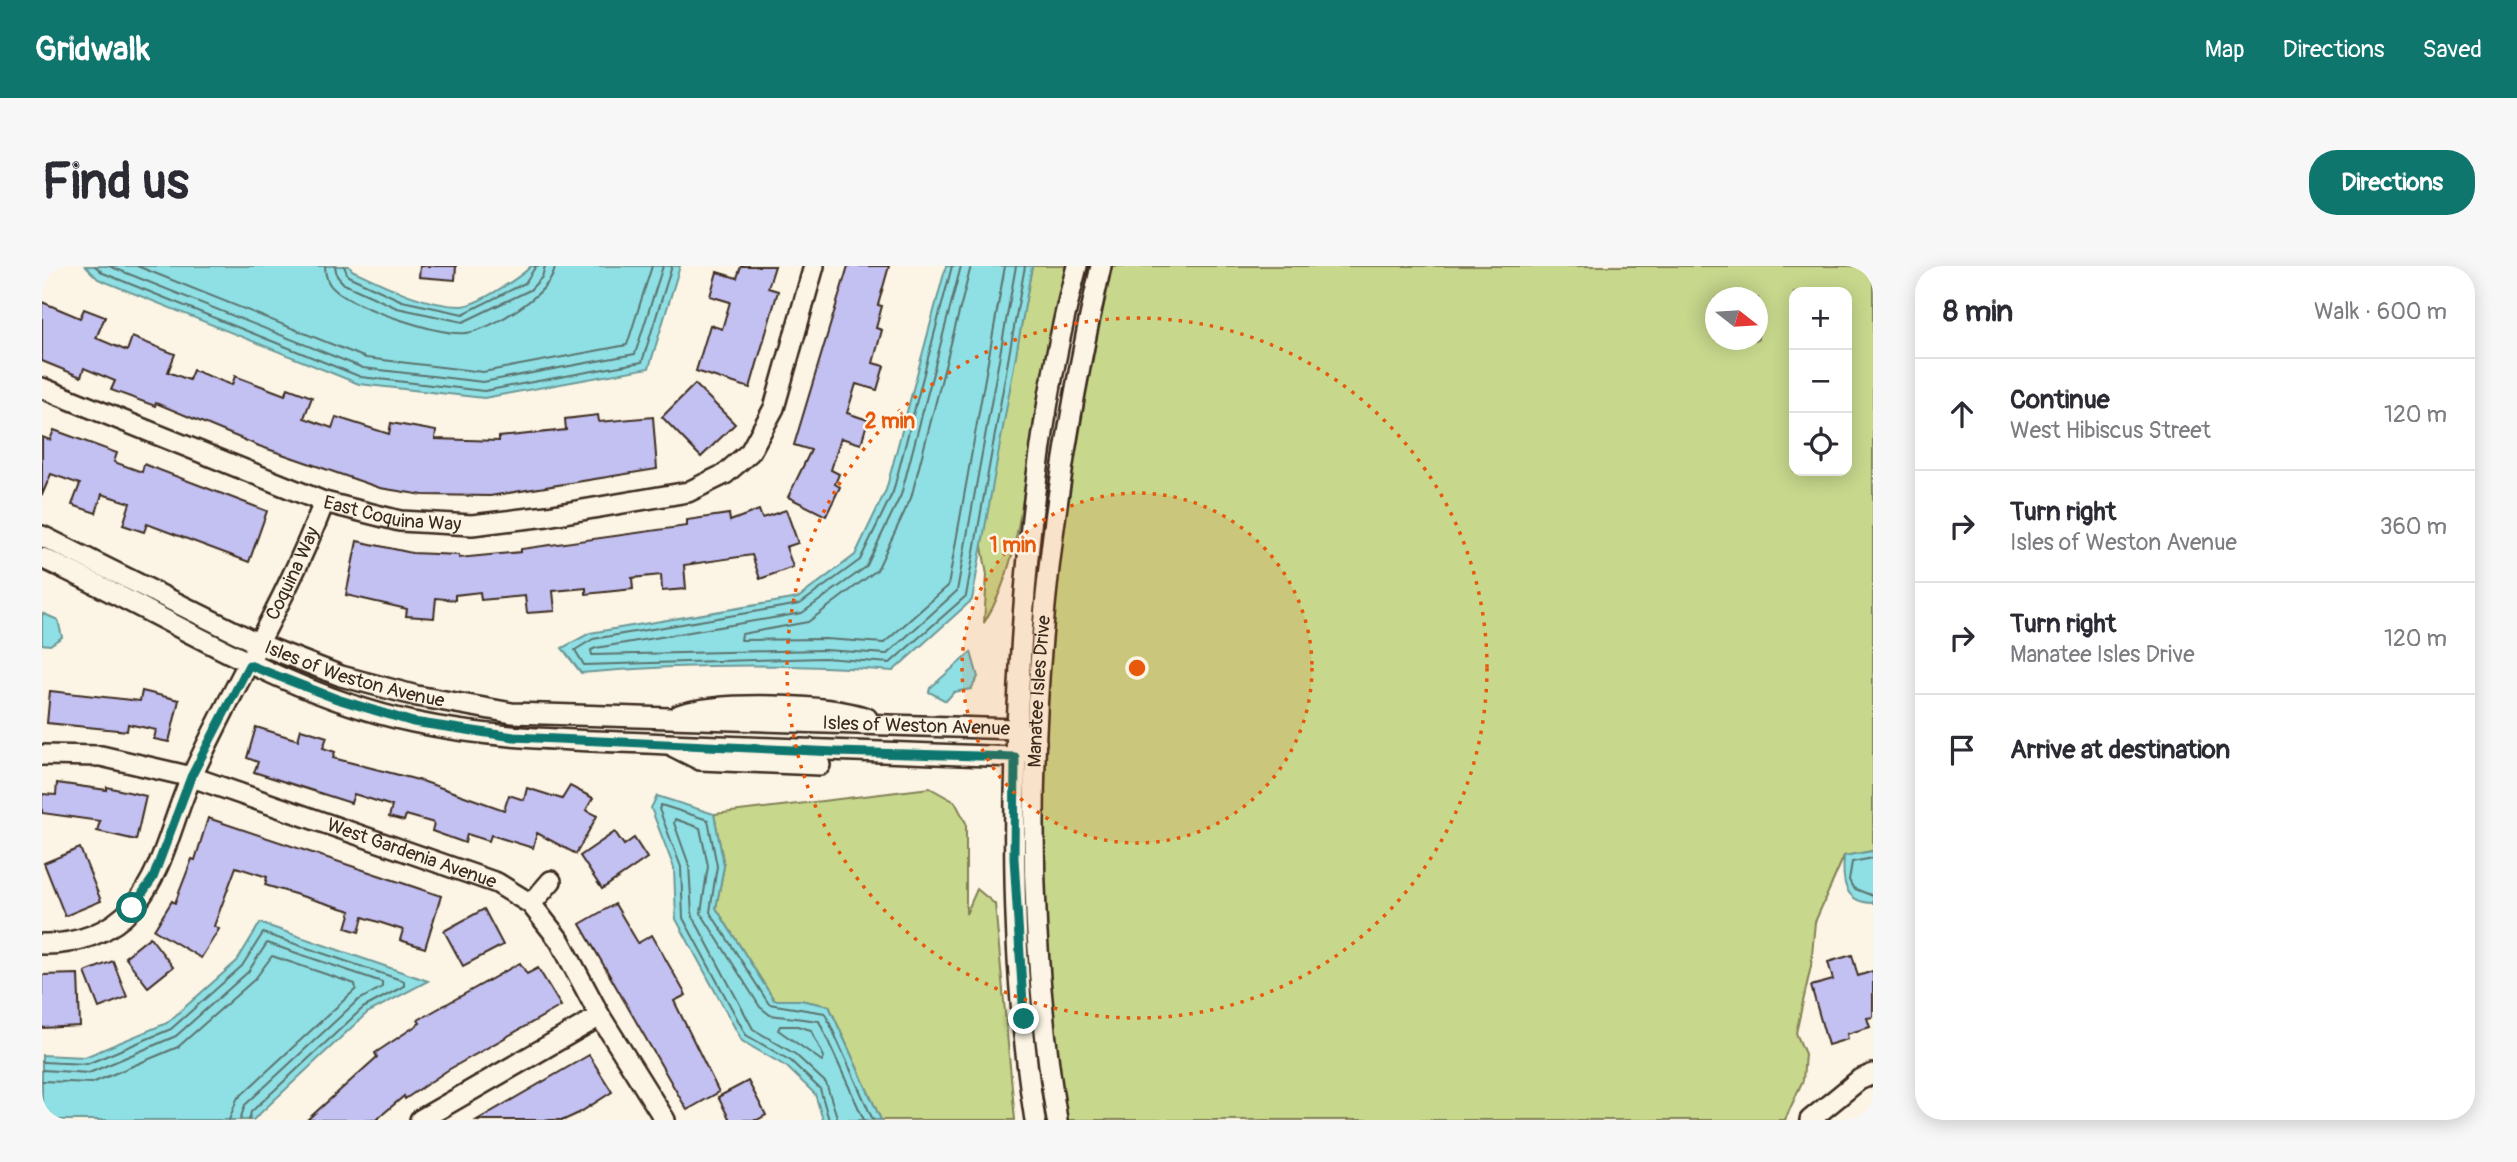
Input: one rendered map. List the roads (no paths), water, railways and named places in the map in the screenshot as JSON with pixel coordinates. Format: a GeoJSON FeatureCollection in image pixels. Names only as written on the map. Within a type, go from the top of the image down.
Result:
{"type":"FeatureCollection","features":[{"type":"Feature","properties":{"kind":"street","name":"East Coquina Way"},"geometry":{"type":"LineString","coordinates":[[42,388],[324,502],[400,522],[472,524],[522,519],[688,492],[725,474],[750,452],[774,408],[814,266]]}},
{"type":"Feature","properties":{"kind":"street","name":"Manatee Isles Drive"},"geometry":{"type":"LineString","coordinates":[[1035,1120],[1018,955],[1014,858],[1016,729],[1021,629],[1037,474],[1077,266]]}},
{"type":"Feature","properties":{"kind":"street","name":"Manatee Isles Drive"},"geometry":{"type":"LineString","coordinates":[[1057,1120],[1040,956],[1036,742],[1041,631],[1060,471],[1078,366],[1101,266]]}},
{"type":"Feature","properties":{"kind":"street","name":"Coquina Way"},"geometry":{"type":"LineString","coordinates":[[42,944],[57,945],[99,934],[132,908],[153,878],[191,777],[304,554],[324,502]]}},
{"type":"Feature","properties":{"kind":"street","name":"Isles of Weston Avenue"},"geometry":{"type":"LineString","coordinates":[[42,536],[259,644],[341,676],[417,696],[512,713],[1016,729],[1036,742],[1015,757],[836,752],[731,754],[667,744],[514,737],[413,722],[337,699],[249,665],[42,558]]}},
{"type":"Feature","properties":{"kind":"street"},"geometry":{"type":"LineString","coordinates":[[666,719],[701,707],[837,709],[892,726]]}},
{"type":"Feature","properties":{"kind":"street"},"geometry":{"type":"LineString","coordinates":[[733,722],[731,754],[837,766],[888,753]]}},
{"type":"Feature","properties":{"kind":"street"},"geometry":{"type":"LineString","coordinates":[[836,752],[838,724]]}},
{"type":"Feature","properties":{"kind":"street","name":"West Gardenia Avenue"},"geometry":{"type":"LineString","coordinates":[[42,755],[101,756],[191,777],[497,883],[531,904],[560,942],[600,1016],[665,1120]]}},
{"type":"Feature","properties":{"kind":"street"},"geometry":{"type":"LineString","coordinates":[[531,904],[551,881]]}},
{"type":"Feature","properties":{"kind":"street"},"geometry":{"type":"LineString","coordinates":[[420,1120],[600,1016]]}},
{"type":"Feature","properties":{"kind":"street"},"geometry":{"type":"LineString","coordinates":[[1810,1120],[1834,1099],[1873,1074]]}},
{"type":"Feature","properties":{"kind":"water"},"geometry":{"type":"Polygon","coordinates":[[[85,266],[349,266],[352,270],[405,294],[461,306],[498,290],[531,266],[680,266],[649,368],[484,398],[359,384],[98,279],[85,266]]]}},
{"type":"Feature","properties":{"kind":"water"},"geometry":{"type":"Polygon","coordinates":[[[946,266],[1032,266],[972,600],[893,671],[737,666],[581,673],[562,648],[590,633],[798,598],[855,555],[886,490],[946,266]]]}},
{"type":"Feature","properties":{"kind":"water"},"geometry":{"type":"Polygon","coordinates":[[[42,613],[58,620],[62,637],[50,645],[42,644],[42,613]]]}},
{"type":"Feature","properties":{"kind":"water"},"geometry":{"type":"Polygon","coordinates":[[[971,652],[978,677],[971,689],[954,692],[946,701],[929,692],[930,688],[971,652]]]}},
{"type":"Feature","properties":{"kind":"water"},"geometry":{"type":"Polygon","coordinates":[[[657,796],[714,814],[724,866],[716,908],[774,1000],[800,1000],[829,1006],[881,1120],[823,1120],[815,1094],[787,1067],[742,1041],[676,919],[674,868],[651,808],[657,796]]]}},
{"type":"Feature","properties":{"kind":"water"},"geometry":{"type":"Polygon","coordinates":[[[1873,851],[1873,903],[1863,902],[1850,894],[1844,881],[1843,865],[1844,856],[1873,851]]]}},
{"type":"Feature","properties":{"kind":"water"},"geometry":{"type":"Polygon","coordinates":[[[260,923],[428,981],[367,1013],[253,1120],[42,1120],[42,1055],[85,1057],[167,1023],[237,961],[260,923]]]}}]}
